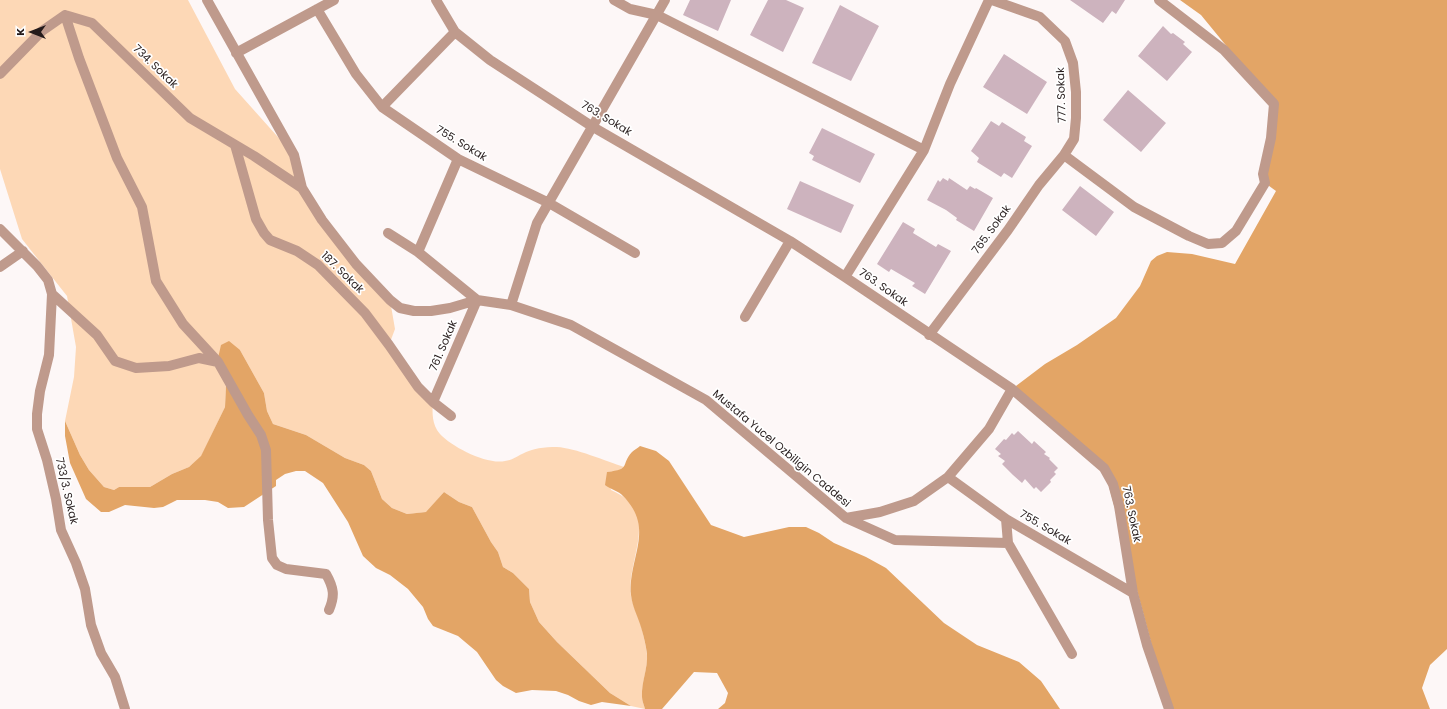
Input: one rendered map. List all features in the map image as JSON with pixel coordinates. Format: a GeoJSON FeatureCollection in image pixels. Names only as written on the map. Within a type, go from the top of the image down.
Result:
{"type":"FeatureCollection","features":[{"type":"Feature","properties":{"kind":"street"},"geometry":{"type":"LineString","coordinates":[[207,0],[294,155],[302,188],[336,240],[390,300],[400,308],[414,311],[431,311],[450,308],[477,300]]}},
{"type":"Feature","properties":{"kind":"street"},"geometry":{"type":"LineString","coordinates":[[236,53],[334,0]]}},
{"type":"Feature","properties":{"kind":"street","name":"763. Sokak"},"geometry":{"type":"LineString","coordinates":[[436,0],[455,32],[490,60],[594,127],[790,241],[845,277],[1012,389],[1104,468],[1113,484],[1119,506],[1133,593],[1146,645],[1169,709]]}},
{"type":"Feature","properties":{"kind":"street"},"geometry":{"type":"LineString","coordinates":[[614,0],[630,9],[657,15],[924,150]]}},
{"type":"Feature","properties":{"kind":"street"},"geometry":{"type":"LineString","coordinates":[[511,305],[537,223],[594,127],[666,0]]}},
{"type":"Feature","properties":{"kind":"street"},"geometry":{"type":"LineString","coordinates":[[845,277],[924,150],[950,84],[991,0]]}},
{"type":"Feature","properties":{"kind":"street","name":"777. Sokak"},"geometry":{"type":"LineString","coordinates":[[991,0],[1015,4],[1040,17],[1065,41],[1073,63],[1076,92],[1074,139]]}},
{"type":"Feature","properties":{"kind":"street"},"geometry":{"type":"LineString","coordinates":[[1064,155],[1134,207],[1189,236],[1208,244],[1222,242],[1236,231],[1264,178],[1271,138],[1274,104],[1224,50],[1159,0]]}},
{"type":"Feature","properties":{"kind":"street","name":"755. Sokak"},"geometry":{"type":"LineString","coordinates":[[317,9],[356,74],[382,107],[458,158],[549,203],[635,253]]}},
{"type":"Feature","properties":{"kind":"street"},"geometry":{"type":"LineString","coordinates":[[0,74],[42,31],[65,16],[116,158],[142,207],[156,281],[183,324],[218,362],[261,435],[266,450],[268,520],[272,558],[277,566],[286,569],[326,574],[331,582],[334,599],[329,610]]}},
{"type":"Feature","properties":{"kind":"street","name":"734. Sokak"},"geometry":{"type":"LineString","coordinates":[[65,16],[92,23],[190,118],[302,188]]}},
{"type":"Feature","properties":{"kind":"street"},"geometry":{"type":"LineString","coordinates":[[382,107],[455,32]]}},
{"type":"Feature","properties":{"kind":"street","name":"765. Sokak"},"geometry":{"type":"LineString","coordinates":[[930,335],[1008,230],[1039,185],[1064,155],[1074,139]]}},
{"type":"Feature","properties":{"kind":"street","name":"187. Sokak"},"geometry":{"type":"LineString","coordinates":[[235,145],[256,219],[264,233],[270,240],[297,251],[318,265],[365,313],[418,387],[433,402],[451,416]]}},
{"type":"Feature","properties":{"kind":"street"},"geometry":{"type":"LineString","coordinates":[[418,252],[458,158]]}},
{"type":"Feature","properties":{"kind":"street","name":"733/3. Sokak"},"geometry":{"type":"LineString","coordinates":[[0,229],[37,266],[48,280],[52,294],[49,355],[40,391],[37,429],[47,460],[56,498],[61,530],[76,563],[85,589],[91,625],[114,677],[125,709]]}},
{"type":"Feature","properties":{"kind":"street"},"geometry":{"type":"LineString","coordinates":[[388,233],[418,252],[477,300]]}},
{"type":"Feature","properties":{"kind":"street"},"geometry":{"type":"LineString","coordinates":[[745,317],[790,241]]}},
{"type":"Feature","properties":{"kind":"street"},"geometry":{"type":"LineString","coordinates":[[0,268],[23,251]]}},
{"type":"Feature","properties":{"kind":"street","name":"733/3. Sokak"},"geometry":{"type":"LineString","coordinates":[[52,294],[97,335],[114,361],[136,368],[169,366],[199,358],[218,362]]}},
{"type":"Feature","properties":{"kind":"street","name":"761. Sokak"},"geometry":{"type":"LineString","coordinates":[[433,402],[477,300]]}},
{"type":"Feature","properties":{"kind":"street","name":"Mustafa Yucel Ozbiligin Caddesi"},"geometry":{"type":"LineString","coordinates":[[477,300],[511,305],[571,325],[706,400],[846,518],[895,540],[1008,543]]}},
{"type":"Feature","properties":{"kind":"street"},"geometry":{"type":"LineString","coordinates":[[846,518],[880,512],[914,501],[948,477],[990,429],[1012,389]]}},
{"type":"Feature","properties":{"kind":"street","name":"755. Sokak"},"geometry":{"type":"LineString","coordinates":[[948,477],[1006,519],[1133,593]]}},
{"type":"Feature","properties":{"kind":"street"},"geometry":{"type":"LineString","coordinates":[[1006,519],[1008,543],[1072,654]]}},
{"type":"Feature","properties":{"kind":"shaded area"},"geometry":{"type":"Polygon","coordinates":[[[0,0],[188,0],[235,89],[294,155],[302,188],[390,300],[395,329],[389,345],[433,402],[434,423],[440,434],[470,454],[498,462],[507,461],[534,449],[557,447],[581,452],[624,467],[618,471],[607,472],[611,490],[627,499],[635,511],[639,523],[639,537],[631,582],[631,596],[641,625],[647,651],[647,660],[642,686],[642,700],[645,709],[631,706],[610,693],[557,642],[539,622],[530,602],[529,589],[513,573],[503,567],[498,552],[472,507],[459,502],[444,492],[427,512],[407,514],[392,508],[382,499],[371,471],[364,465],[345,458],[306,435],[273,424],[267,411],[264,393],[240,350],[226,385],[225,407],[201,457],[189,467],[172,474],[150,487],[119,487],[114,490],[104,487],[89,470],[80,455],[65,421],[74,377],[76,347],[67,296],[22,239],[0,169],[0,0]]]}},
{"type":"Feature","properties":{"kind":"shaded area"},"geometry":{"type":"Polygon","coordinates":[[[1180,0],[1447,0],[1447,649],[1430,665],[1422,688],[1430,709],[1169,709],[1104,468],[1012,389],[1045,364],[1077,345],[1116,318],[1140,286],[1151,261],[1157,256],[1167,252],[1192,254],[1235,264],[1276,191],[1265,183],[1274,104],[1201,15],[1180,0]]]}},
{"type":"Feature","properties":{"kind":"shaded area"},"geometry":{"type":"Polygon","coordinates":[[[229,341],[240,350],[264,393],[267,411],[273,424],[306,435],[345,458],[364,465],[371,471],[382,499],[392,508],[407,514],[426,512],[444,492],[459,502],[472,507],[498,552],[503,567],[513,573],[529,589],[530,602],[539,622],[557,642],[610,693],[631,706],[602,702],[591,705],[556,691],[532,690],[516,693],[503,686],[496,680],[477,652],[458,636],[433,626],[423,607],[408,589],[390,575],[376,568],[363,556],[348,522],[323,483],[305,471],[296,471],[285,474],[276,480],[276,486],[244,507],[228,508],[218,502],[205,500],[177,500],[163,507],[154,508],[125,505],[109,512],[101,512],[86,499],[70,463],[65,436],[65,421],[80,455],[89,470],[104,487],[114,490],[119,487],[150,487],[172,474],[189,467],[201,456],[225,407],[226,385],[216,367],[221,345],[229,341]]]}},
{"type":"Feature","properties":{"kind":"shaded area"},"geometry":{"type":"Polygon","coordinates":[[[640,446],[656,451],[669,461],[711,525],[744,537],[789,527],[806,527],[819,533],[834,543],[866,557],[886,568],[944,623],[977,645],[1019,662],[1041,681],[1060,709],[718,709],[725,703],[728,693],[717,673],[694,672],[662,709],[645,709],[642,700],[642,691],[647,654],[631,595],[631,581],[638,544],[638,520],[633,508],[623,496],[605,485],[607,472],[623,468],[632,452],[640,446]]]}},
{"type":"Feature","properties":{"kind":"building"},"geometry":{"type":"Polygon","coordinates":[[[690,0],[731,0],[718,31],[683,15],[690,0]]]}},
{"type":"Feature","properties":{"kind":"building"},"geometry":{"type":"Polygon","coordinates":[[[768,0],[786,0],[804,8],[783,52],[750,35],[768,0]]]}},
{"type":"Feature","properties":{"kind":"building"},"geometry":{"type":"Polygon","coordinates":[[[1070,0],[1125,0],[1116,14],[1112,11],[1103,23],[1070,0]]]}},
{"type":"Feature","properties":{"kind":"building"},"geometry":{"type":"Polygon","coordinates":[[[840,5],[879,26],[851,81],[812,63],[840,5]]]}},
{"type":"Feature","properties":{"kind":"building"},"geometry":{"type":"Polygon","coordinates":[[[1163,26],[1171,34],[1173,33],[1185,42],[1183,44],[1192,52],[1167,81],[1138,56],[1163,26]]]}},
{"type":"Feature","properties":{"kind":"building"},"geometry":{"type":"Polygon","coordinates":[[[1004,54],[1047,82],[1027,114],[983,87],[1004,54]]]}},
{"type":"Feature","properties":{"kind":"building"},"geometry":{"type":"Polygon","coordinates":[[[1128,90],[1166,123],[1141,152],[1103,120],[1128,90]]]}},
{"type":"Feature","properties":{"kind":"building"},"geometry":{"type":"Polygon","coordinates":[[[991,121],[999,126],[1002,122],[1026,137],[1024,141],[1032,146],[1012,178],[1004,173],[1001,177],[977,162],[979,158],[971,151],[991,121]]]}},
{"type":"Feature","properties":{"kind":"building"},"geometry":{"type":"Polygon","coordinates":[[[822,128],[875,154],[860,183],[812,160],[814,156],[809,153],[822,128]]]}},
{"type":"Feature","properties":{"kind":"building"},"geometry":{"type":"Polygon","coordinates":[[[943,178],[948,181],[949,178],[967,190],[970,186],[975,189],[976,188],[993,198],[974,231],[956,220],[957,218],[946,210],[927,200],[938,180],[940,182],[943,178]]]}},
{"type":"Feature","properties":{"kind":"building"},"geometry":{"type":"Polygon","coordinates":[[[800,181],[854,205],[841,233],[787,209],[800,181]]]}},
{"type":"Feature","properties":{"kind":"building"},"geometry":{"type":"Polygon","coordinates":[[[1080,186],[1114,212],[1096,236],[1062,210],[1080,186]]]}},
{"type":"Feature","properties":{"kind":"building"},"geometry":{"type":"Polygon","coordinates":[[[903,222],[915,229],[913,233],[936,247],[938,244],[951,251],[925,294],[912,286],[915,283],[891,269],[889,272],[877,264],[903,222]]]}},
{"type":"Feature","properties":{"kind":"building"},"geometry":{"type":"Polygon","coordinates":[[[1018,431],[1032,444],[1034,441],[1046,452],[1044,454],[1050,458],[1049,459],[1058,468],[1054,472],[1056,474],[1050,480],[1051,482],[1041,492],[1036,487],[1034,489],[1025,479],[1022,483],[1013,475],[1002,464],[1005,461],[998,456],[1001,454],[995,449],[1004,439],[1006,440],[1012,433],[1014,435],[1018,431]]]}}]}
